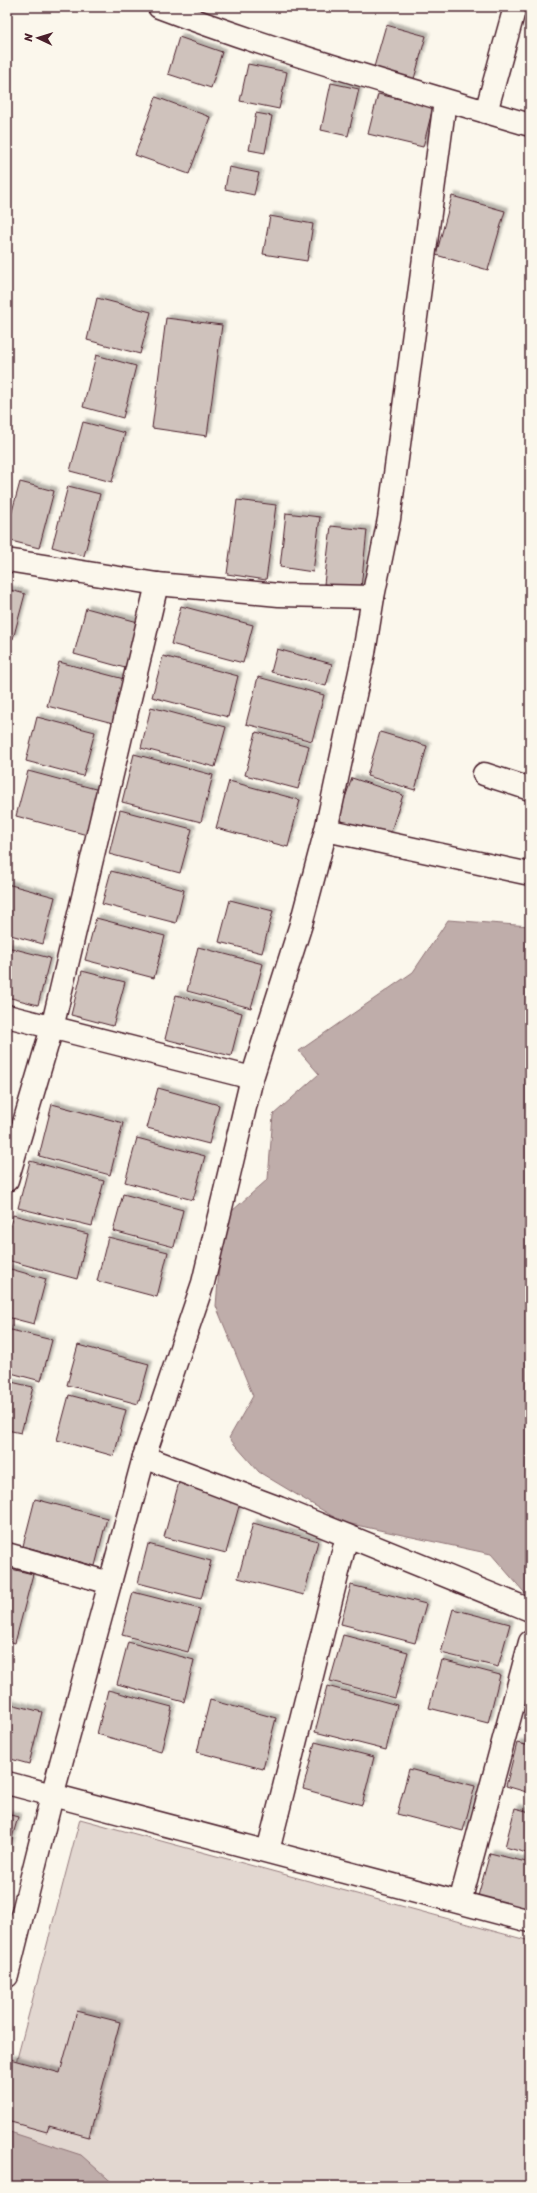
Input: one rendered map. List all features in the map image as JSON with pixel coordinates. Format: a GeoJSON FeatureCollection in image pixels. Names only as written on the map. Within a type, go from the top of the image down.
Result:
{"type":"FeatureCollection","features":[{"type":"Feature","properties":{"kind":"street"},"geometry":{"type":"LineString","coordinates":[[159,7],[222,31],[445,101],[530,125]]}},
{"type":"Feature","properties":{"kind":"street"},"geometry":{"type":"LineString","coordinates":[[486,112],[515,7]]}},
{"type":"Feature","properties":{"kind":"street"},"geometry":{"type":"LineString","coordinates":[[7,1976],[52,1796],[144,1457],[203,1283],[252,1078],[301,924],[326,830],[364,653],[389,519],[445,101]]}},
{"type":"Feature","properties":{"kind":"street"},"geometry":{"type":"LineString","coordinates":[[7,560],[157,584],[279,595],[374,597]]}},
{"type":"Feature","properties":{"kind":"street"},"geometry":{"type":"LineString","coordinates":[[7,1180],[52,1028],[157,584]]}},
{"type":"Feature","properties":{"kind":"street"},"geometry":{"type":"LineString","coordinates":[[484,774],[530,789]]}},
{"type":"Feature","properties":{"kind":"street"},"geometry":{"type":"LineString","coordinates":[[326,830],[530,874]]}},
{"type":"Feature","properties":{"kind":"street"},"geometry":{"type":"LineString","coordinates":[[7,1016],[252,1078]]}},
{"type":"Feature","properties":{"kind":"street"},"geometry":{"type":"LineString","coordinates":[[144,1457],[347,1536],[530,1610]]}},
{"type":"Feature","properties":{"kind":"street"},"geometry":{"type":"LineString","coordinates":[[268,1851],[347,1536]]}},
{"type":"Feature","properties":{"kind":"street"},"geometry":{"type":"LineString","coordinates":[[7,1554],[110,1583]]}},
{"type":"Feature","properties":{"kind":"street"},"geometry":{"type":"LineString","coordinates":[[460,1902],[530,1642]]}},
{"type":"Feature","properties":{"kind":"street"},"geometry":{"type":"LineString","coordinates":[[7,1783],[530,1921]]}},
{"type":"Feature","properties":{"kind":"shaded area"},"geometry":{"type":"Polygon","coordinates":[[[448,920],[530,926],[530,1599],[491,1554],[342,1522],[259,1472],[229,1438],[253,1396],[216,1306],[223,1219],[268,1179],[273,1115],[319,1074],[299,1051],[413,972],[448,920]]]}},
{"type":"Feature","properties":{"kind":"shaded area"},"geometry":{"type":"Polygon","coordinates":[[[80,1819],[530,1941],[530,2186],[7,2186],[7,2097],[80,1819]]]}},
{"type":"Feature","properties":{"kind":"shaded area"},"geometry":{"type":"Polygon","coordinates":[[[7,2131],[81,2155],[116,2186],[7,2186],[7,2131]]]}},
{"type":"Feature","properties":{"kind":"building"},"geometry":{"type":"Polygon","coordinates":[[[478,7],[509,7],[508,11],[478,7]]]}},
{"type":"Feature","properties":{"kind":"building"},"geometry":{"type":"Polygon","coordinates":[[[386,25],[426,36],[414,79],[374,67],[386,25]]]}},
{"type":"Feature","properties":{"kind":"building"},"geometry":{"type":"Polygon","coordinates":[[[179,37],[222,52],[211,88],[168,74],[179,37]]]}},
{"type":"Feature","properties":{"kind":"building"},"geometry":{"type":"Polygon","coordinates":[[[248,64],[287,72],[279,109],[240,101],[248,64]]]}},
{"type":"Feature","properties":{"kind":"building"},"geometry":{"type":"Polygon","coordinates":[[[331,83],[359,89],[348,136],[321,130],[331,83]]]}},
{"type":"Feature","properties":{"kind":"building"},"geometry":{"type":"Polygon","coordinates":[[[378,94],[433,107],[423,147],[368,134],[378,94]]]}},
{"type":"Feature","properties":{"kind":"building"},"geometry":{"type":"Polygon","coordinates":[[[156,97],[210,117],[189,174],[135,155],[156,97]]]}},
{"type":"Feature","properties":{"kind":"building"},"geometry":{"type":"Polygon","coordinates":[[[256,113],[272,116],[265,153],[249,150],[256,113]]]}},
{"type":"Feature","properties":{"kind":"building"},"geometry":{"type":"Polygon","coordinates":[[[229,167],[259,173],[254,195],[225,189],[229,167]]]}},
{"type":"Feature","properties":{"kind":"building"},"geometry":{"type":"Polygon","coordinates":[[[452,196],[505,211],[488,270],[436,255],[452,196]]]}},
{"type":"Feature","properties":{"kind":"building"},"geometry":{"type":"Polygon","coordinates":[[[270,216],[313,224],[307,261],[263,254],[270,216]]]}},
{"type":"Feature","properties":{"kind":"building"},"geometry":{"type":"Polygon","coordinates":[[[97,298],[151,312],[140,354],[87,340],[97,298]]]}},
{"type":"Feature","properties":{"kind":"building"},"geometry":{"type":"Polygon","coordinates":[[[166,318],[222,325],[207,436],[152,428],[166,318]]]}},
{"type":"Feature","properties":{"kind":"building"},"geometry":{"type":"Polygon","coordinates":[[[96,355],[136,366],[123,418],[83,407],[96,355]]]}},
{"type":"Feature","properties":{"kind":"building"},"geometry":{"type":"Polygon","coordinates":[[[83,422],[125,433],[112,482],[70,471],[83,422]]]}},
{"type":"Feature","properties":{"kind":"building"},"geometry":{"type":"Polygon","coordinates":[[[20,482],[54,491],[39,548],[7,540],[7,530],[20,482]]]}},
{"type":"Feature","properties":{"kind":"building"},"geometry":{"type":"Polygon","coordinates":[[[68,486],[100,494],[84,556],[52,547],[68,486]]]}},
{"type":"Feature","properties":{"kind":"building"},"geometry":{"type":"Polygon","coordinates":[[[237,500],[276,505],[266,580],[227,574],[237,500]]]}},
{"type":"Feature","properties":{"kind":"building"},"geometry":{"type":"Polygon","coordinates":[[[286,513],[320,517],[313,572],[280,567],[286,513]]]}},
{"type":"Feature","properties":{"kind":"building"},"geometry":{"type":"Polygon","coordinates":[[[331,526],[367,530],[361,588],[324,584],[331,526]]]}},
{"type":"Feature","properties":{"kind":"building"},"geometry":{"type":"Polygon","coordinates":[[[7,589],[25,594],[13,639],[7,637],[7,589]]]}},
{"type":"Feature","properties":{"kind":"building"},"geometry":{"type":"Polygon","coordinates":[[[181,606],[253,625],[243,663],[171,644],[181,606]]]}},
{"type":"Feature","properties":{"kind":"building"},"geometry":{"type":"Polygon","coordinates":[[[86,608],[138,622],[125,668],[74,654],[86,608]]]}},
{"type":"Feature","properties":{"kind":"building"},"geometry":{"type":"Polygon","coordinates":[[[277,649],[332,664],[326,686],[271,672],[277,649]]]}},
{"type":"Feature","properties":{"kind":"building"},"geometry":{"type":"Polygon","coordinates":[[[163,656],[238,676],[228,717],[152,697],[163,656]]]}},
{"type":"Feature","properties":{"kind":"building"},"geometry":{"type":"Polygon","coordinates":[[[59,662],[124,679],[113,723],[47,706],[59,662]]]}},
{"type":"Feature","properties":{"kind":"building"},"geometry":{"type":"Polygon","coordinates":[[[258,677],[324,695],[312,741],[246,724],[258,677]]]}},
{"type":"Feature","properties":{"kind":"building"},"geometry":{"type":"Polygon","coordinates":[[[151,707],[226,727],[215,767],[141,748],[151,707]]]}},
{"type":"Feature","properties":{"kind":"building"},"geometry":{"type":"Polygon","coordinates":[[[37,717],[95,732],[83,776],[26,761],[37,717]]]}},
{"type":"Feature","properties":{"kind":"building"},"geometry":{"type":"Polygon","coordinates":[[[256,732],[309,746],[298,789],[245,775],[256,732]]]}},
{"type":"Feature","properties":{"kind":"building"},"geometry":{"type":"Polygon","coordinates":[[[380,732],[427,746],[415,790],[367,776],[380,732]]]}},
{"type":"Feature","properties":{"kind":"building"},"geometry":{"type":"Polygon","coordinates":[[[134,754],[213,775],[201,822],[122,802],[134,754]]]}},
{"type":"Feature","properties":{"kind":"building"},"geometry":{"type":"Polygon","coordinates":[[[28,771],[103,791],[91,836],[16,816],[28,771]]]}},
{"type":"Feature","properties":{"kind":"building"},"geometry":{"type":"Polygon","coordinates":[[[352,778],[403,795],[387,843],[335,826],[352,778]]]}},
{"type":"Feature","properties":{"kind":"building"},"geometry":{"type":"Polygon","coordinates":[[[229,781],[300,800],[288,847],[216,828],[229,781]]]}},
{"type":"Feature","properties":{"kind":"building"},"geometry":{"type":"Polygon","coordinates":[[[120,810],[192,829],[180,873],[109,854],[120,810]]]}},
{"type":"Feature","properties":{"kind":"building"},"geometry":{"type":"Polygon","coordinates":[[[111,871],[184,890],[176,923],[102,904],[111,871]]]}},
{"type":"Feature","properties":{"kind":"building"},"geometry":{"type":"Polygon","coordinates":[[[7,884],[55,897],[43,944],[7,934],[7,884]]]}},
{"type":"Feature","properties":{"kind":"building"},"geometry":{"type":"Polygon","coordinates":[[[230,900],[273,911],[262,953],[219,942],[230,900]]]}},
{"type":"Feature","properties":{"kind":"building"},"geometry":{"type":"Polygon","coordinates":[[[96,918],[165,936],[154,978],[85,960],[96,918]]]}},
{"type":"Feature","properties":{"kind":"building"},"geometry":{"type":"Polygon","coordinates":[[[7,947],[50,958],[38,1005],[7,997],[7,947]]]}},
{"type":"Feature","properties":{"kind":"building"},"geometry":{"type":"Polygon","coordinates":[[[198,947],[263,964],[251,1008],[187,991],[198,947]]]}},
{"type":"Feature","properties":{"kind":"building"},"geometry":{"type":"Polygon","coordinates":[[[82,971],[125,982],[113,1026],[71,1015],[82,971]]]}},
{"type":"Feature","properties":{"kind":"building"},"geometry":{"type":"Polygon","coordinates":[[[176,995],[242,1013],[231,1056],[165,1039],[176,995]]]}},
{"type":"Feature","properties":{"kind":"building"},"geometry":{"type":"Polygon","coordinates":[[[158,1088],[219,1105],[209,1144],[147,1128],[158,1088]]]}},
{"type":"Feature","properties":{"kind":"building"},"geometry":{"type":"Polygon","coordinates":[[[52,1104],[123,1123],[110,1175],[39,1156],[52,1104]]]}},
{"type":"Feature","properties":{"kind":"building"},"geometry":{"type":"Polygon","coordinates":[[[137,1138],[205,1156],[193,1200],[125,1182],[137,1138]]]}},
{"type":"Feature","properties":{"kind":"building"},"geometry":{"type":"Polygon","coordinates":[[[30,1161],[104,1181],[92,1226],[18,1208],[30,1161]]]}},
{"type":"Feature","properties":{"kind":"building"},"geometry":{"type":"Polygon","coordinates":[[[123,1194],[183,1210],[174,1247],[113,1231],[123,1194]]]}},
{"type":"Feature","properties":{"kind":"building"},"geometry":{"type":"Polygon","coordinates":[[[13,1215],[88,1234],[77,1279],[7,1260],[7,1237],[13,1215]]]}},
{"type":"Feature","properties":{"kind":"building"},"geometry":{"type":"Polygon","coordinates":[[[108,1237],[168,1252],[157,1297],[97,1281],[108,1237]]]}},
{"type":"Feature","properties":{"kind":"building"},"geometry":{"type":"Polygon","coordinates":[[[7,1268],[46,1279],[34,1324],[7,1317],[7,1268]]]}},
{"type":"Feature","properties":{"kind":"building"},"geometry":{"type":"Polygon","coordinates":[[[7,1329],[52,1340],[41,1381],[7,1372],[7,1329]]]}},
{"type":"Feature","properties":{"kind":"building"},"geometry":{"type":"Polygon","coordinates":[[[78,1345],[149,1364],[138,1404],[67,1385],[78,1345]]]}},
{"type":"Feature","properties":{"kind":"building"},"geometry":{"type":"Polygon","coordinates":[[[7,1381],[33,1387],[21,1433],[7,1430],[7,1381]]]}},
{"type":"Feature","properties":{"kind":"building"},"geometry":{"type":"Polygon","coordinates":[[[69,1395],[126,1410],[114,1456],[57,1440],[69,1395]]]}},
{"type":"Feature","properties":{"kind":"building"},"geometry":{"type":"Polygon","coordinates":[[[179,1482],[241,1499],[226,1553],[164,1537],[179,1482]]]}},
{"type":"Feature","properties":{"kind":"building"},"geometry":{"type":"Polygon","coordinates":[[[35,1499],[107,1518],[95,1566],[23,1546],[35,1499]]]}},
{"type":"Feature","properties":{"kind":"building"},"geometry":{"type":"Polygon","coordinates":[[[253,1523],[318,1541],[304,1595],[238,1578],[253,1523]]]}},
{"type":"Feature","properties":{"kind":"building"},"geometry":{"type":"Polygon","coordinates":[[[148,1544],[211,1561],[201,1599],[138,1583],[148,1544]]]}},
{"type":"Feature","properties":{"kind":"building"},"geometry":{"type":"Polygon","coordinates":[[[7,1568],[33,1574],[15,1643],[7,1641],[7,1568]]]}},
{"type":"Feature","properties":{"kind":"building"},"geometry":{"type":"Polygon","coordinates":[[[351,1585],[426,1604],[415,1643],[341,1624],[351,1585]]]}},
{"type":"Feature","properties":{"kind":"building"},"geometry":{"type":"Polygon","coordinates":[[[133,1592],[200,1609],[188,1652],[122,1635],[133,1592]]]}},
{"type":"Feature","properties":{"kind":"building"},"geometry":{"type":"Polygon","coordinates":[[[453,1609],[510,1624],[498,1667],[441,1653],[453,1609]]]}},
{"type":"Feature","properties":{"kind":"building"},"geometry":{"type":"Polygon","coordinates":[[[343,1635],[408,1652],[395,1698],[330,1681],[343,1635]]]}},
{"type":"Feature","properties":{"kind":"building"},"geometry":{"type":"Polygon","coordinates":[[[128,1642],[194,1660],[184,1702],[117,1684],[128,1642]]]}},
{"type":"Feature","properties":{"kind":"building"},"geometry":{"type":"Polygon","coordinates":[[[442,1660],[500,1675],[488,1723],[429,1708],[442,1660]]]}},
{"type":"Feature","properties":{"kind":"building"},"geometry":{"type":"Polygon","coordinates":[[[327,1686],[397,1705],[386,1750],[315,1732],[327,1686]]]}},
{"type":"Feature","properties":{"kind":"building"},"geometry":{"type":"Polygon","coordinates":[[[108,1690],[172,1707],[161,1752],[97,1734],[108,1690]]]}},
{"type":"Feature","properties":{"kind":"building"},"geometry":{"type":"Polygon","coordinates":[[[210,1700],[276,1718],[263,1769],[197,1752],[210,1700]]]}},
{"type":"Feature","properties":{"kind":"building"},"geometry":{"type":"Polygon","coordinates":[[[7,1703],[42,1712],[29,1764],[7,1758],[7,1703]]]}},
{"type":"Feature","properties":{"kind":"building"},"geometry":{"type":"Polygon","coordinates":[[[315,1742],[374,1757],[362,1805],[303,1789],[315,1742]]]}},
{"type":"Feature","properties":{"kind":"building"},"geometry":{"type":"Polygon","coordinates":[[[517,1743],[530,1746],[530,1793],[506,1786],[517,1743]]]}},
{"type":"Feature","properties":{"kind":"building"},"geometry":{"type":"Polygon","coordinates":[[[409,1769],[475,1786],[463,1831],[397,1814],[409,1769]]]}},
{"type":"Feature","properties":{"kind":"building"},"geometry":{"type":"Polygon","coordinates":[[[515,1808],[530,1812],[530,1854],[505,1847],[515,1808]]]}},
{"type":"Feature","properties":{"kind":"building"},"geometry":{"type":"Polygon","coordinates":[[[7,1814],[18,1817],[7,1856],[7,1814]]]}},
{"type":"Feature","properties":{"kind":"building"},"geometry":{"type":"Polygon","coordinates":[[[490,1853],[530,1863],[530,1909],[478,1896],[490,1853]]]}},
{"type":"Feature","properties":{"kind":"building"},"geometry":{"type":"Polygon","coordinates":[[[77,2011],[120,2022],[89,2137],[49,2126],[47,2132],[7,2121],[7,2069],[10,2059],[60,2073],[77,2011]]]}}]}
